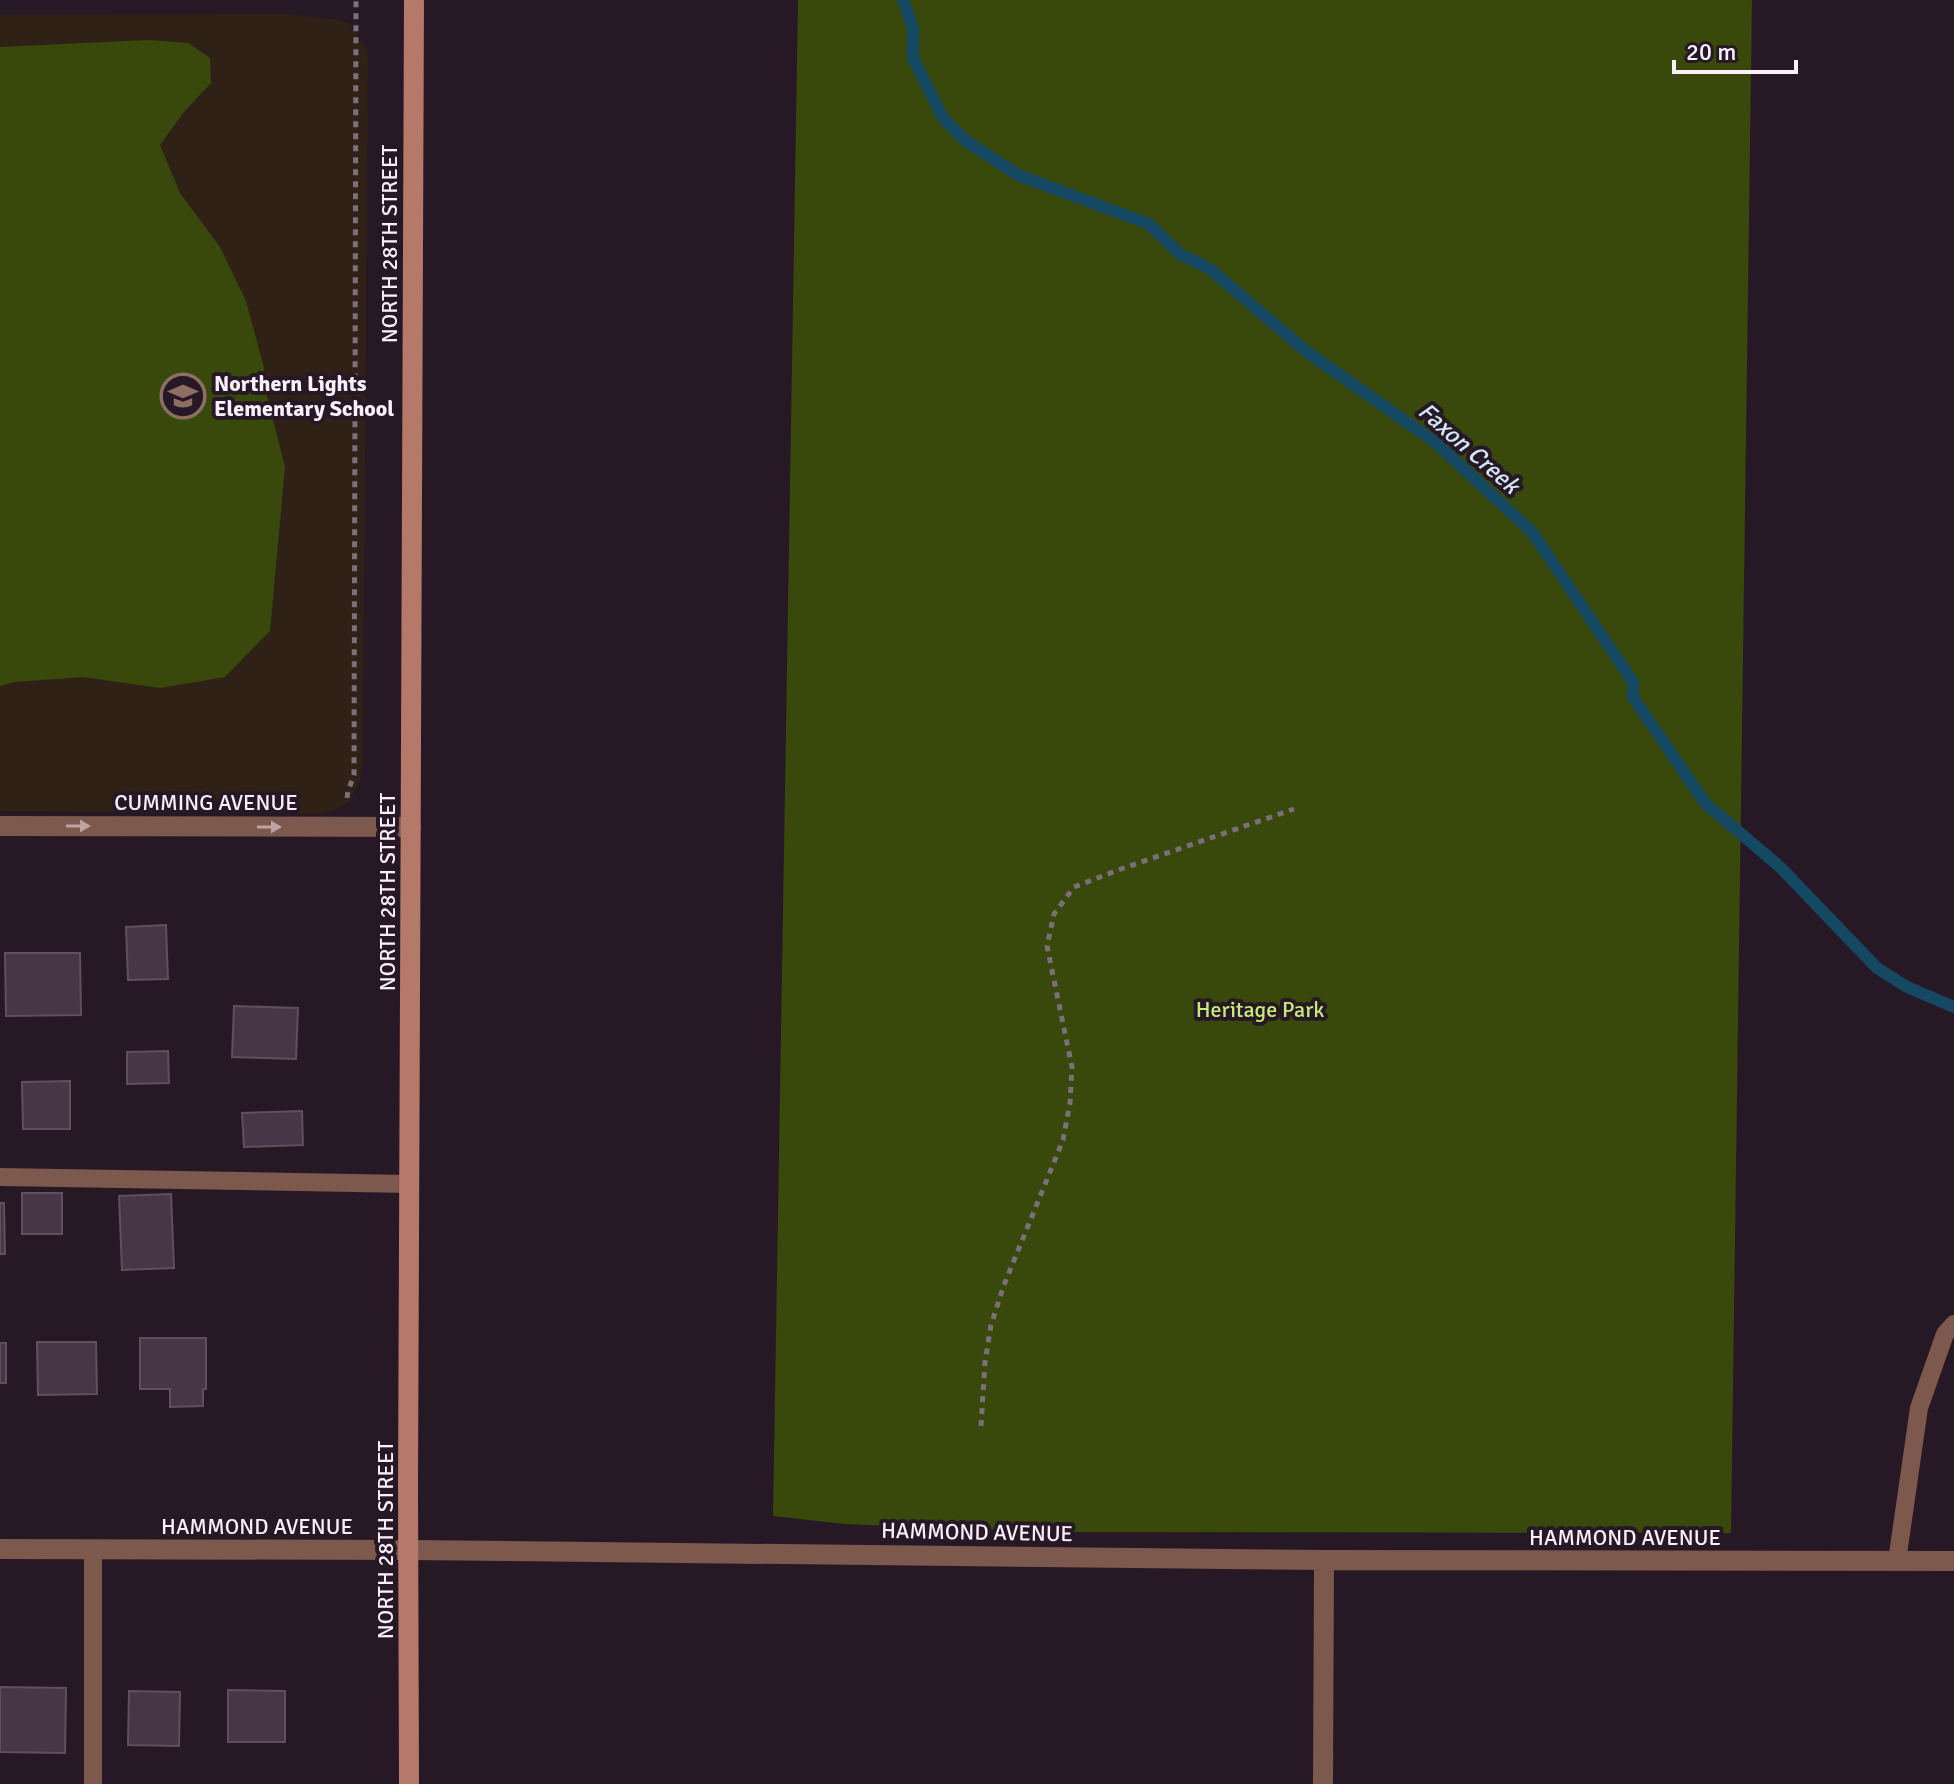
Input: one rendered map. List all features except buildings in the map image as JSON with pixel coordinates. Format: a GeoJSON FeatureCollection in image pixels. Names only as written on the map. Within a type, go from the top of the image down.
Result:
{"type":"FeatureCollection","features":[{"type":"Feature","properties":{"kind":"main road","name":"NORTH 28TH STREET"},"geometry":{"type":"LineString","coordinates":[[409,1784],[414,0]]}},
{"type":"Feature","properties":{"kind":"street","name":"CUMMING AVENUE"},"geometry":{"type":"LineString","coordinates":[[0,826],[411,827]]}},
{"type":"Feature","properties":{"kind":"street","name":"HAMMOND AVENUE"},"geometry":{"type":"LineString","coordinates":[[0,1549],[1324,1560],[1954,1561]]}},
{"type":"Feature","properties":{"kind":"street"},"geometry":{"type":"LineString","coordinates":[[1323,1784],[1324,1560]]}},
{"type":"Feature","properties":{"kind":"lane"},"geometry":{"type":"LineString","coordinates":[[0,1177],[410,1184]]}},
{"type":"Feature","properties":{"kind":"lane"},"geometry":{"type":"LineString","coordinates":[[1897,1561],[1919,1408],[1945,1334],[1954,1324]]}},
{"type":"Feature","properties":{"kind":"lane"},"geometry":{"type":"LineString","coordinates":[[93,1550],[93,1784]]}},
{"type":"Feature","properties":{"kind":"path"},"geometry":{"type":"LineString","coordinates":[[347,827],[348,791],[354,775],[356,0]]}},
{"type":"Feature","properties":{"kind":"path"},"geometry":{"type":"LineString","coordinates":[[981,1426],[991,1325],[1063,1140],[1070,1103],[1072,1067],[1047,946],[1054,914],[1074,887],[1294,809]]}},
{"type":"Feature","properties":{"kind":"shaded area","name":"Northern Lights Elementary School"},"geometry":{"type":"Polygon","coordinates":[[[286,14],[349,23],[366,47],[368,60],[363,763],[360,780],[350,801],[322,814],[0,811],[0,15],[286,14]]]}},
{"type":"Feature","properties":{"kind":"green space","name":"Heritage Park"},"geometry":{"type":"Polygon","coordinates":[[[798,0],[1752,0],[1731,1533],[1036,1532],[844,1524],[773,1516],[798,0]]]}},
{"type":"Feature","properties":{"kind":"green space"},"geometry":{"type":"Polygon","coordinates":[[[148,40],[188,43],[210,58],[211,83],[183,113],[160,145],[180,193],[220,247],[246,301],[264,368],[263,380],[285,467],[270,631],[225,677],[160,688],[83,677],[14,682],[0,686],[0,47],[148,40]]]}},
{"type":"Feature","properties":{"kind":"waterway","name":"Faxon Creek"},"geometry":{"type":"LineString","coordinates":[[903,0],[913,28],[913,58],[943,118],[966,141],[1018,175],[1149,224],[1180,254],[1210,269],[1307,352],[1435,442],[1532,532],[1633,682],[1633,697],[1705,803],[1780,867],[1877,968],[1907,987],[1954,1007]]}},
{"type":"Feature","properties":{"kind":"place","name":"Northern Lights Elementary School"},"geometry":{"type":"Point","coordinates":[183,396]}}]}
